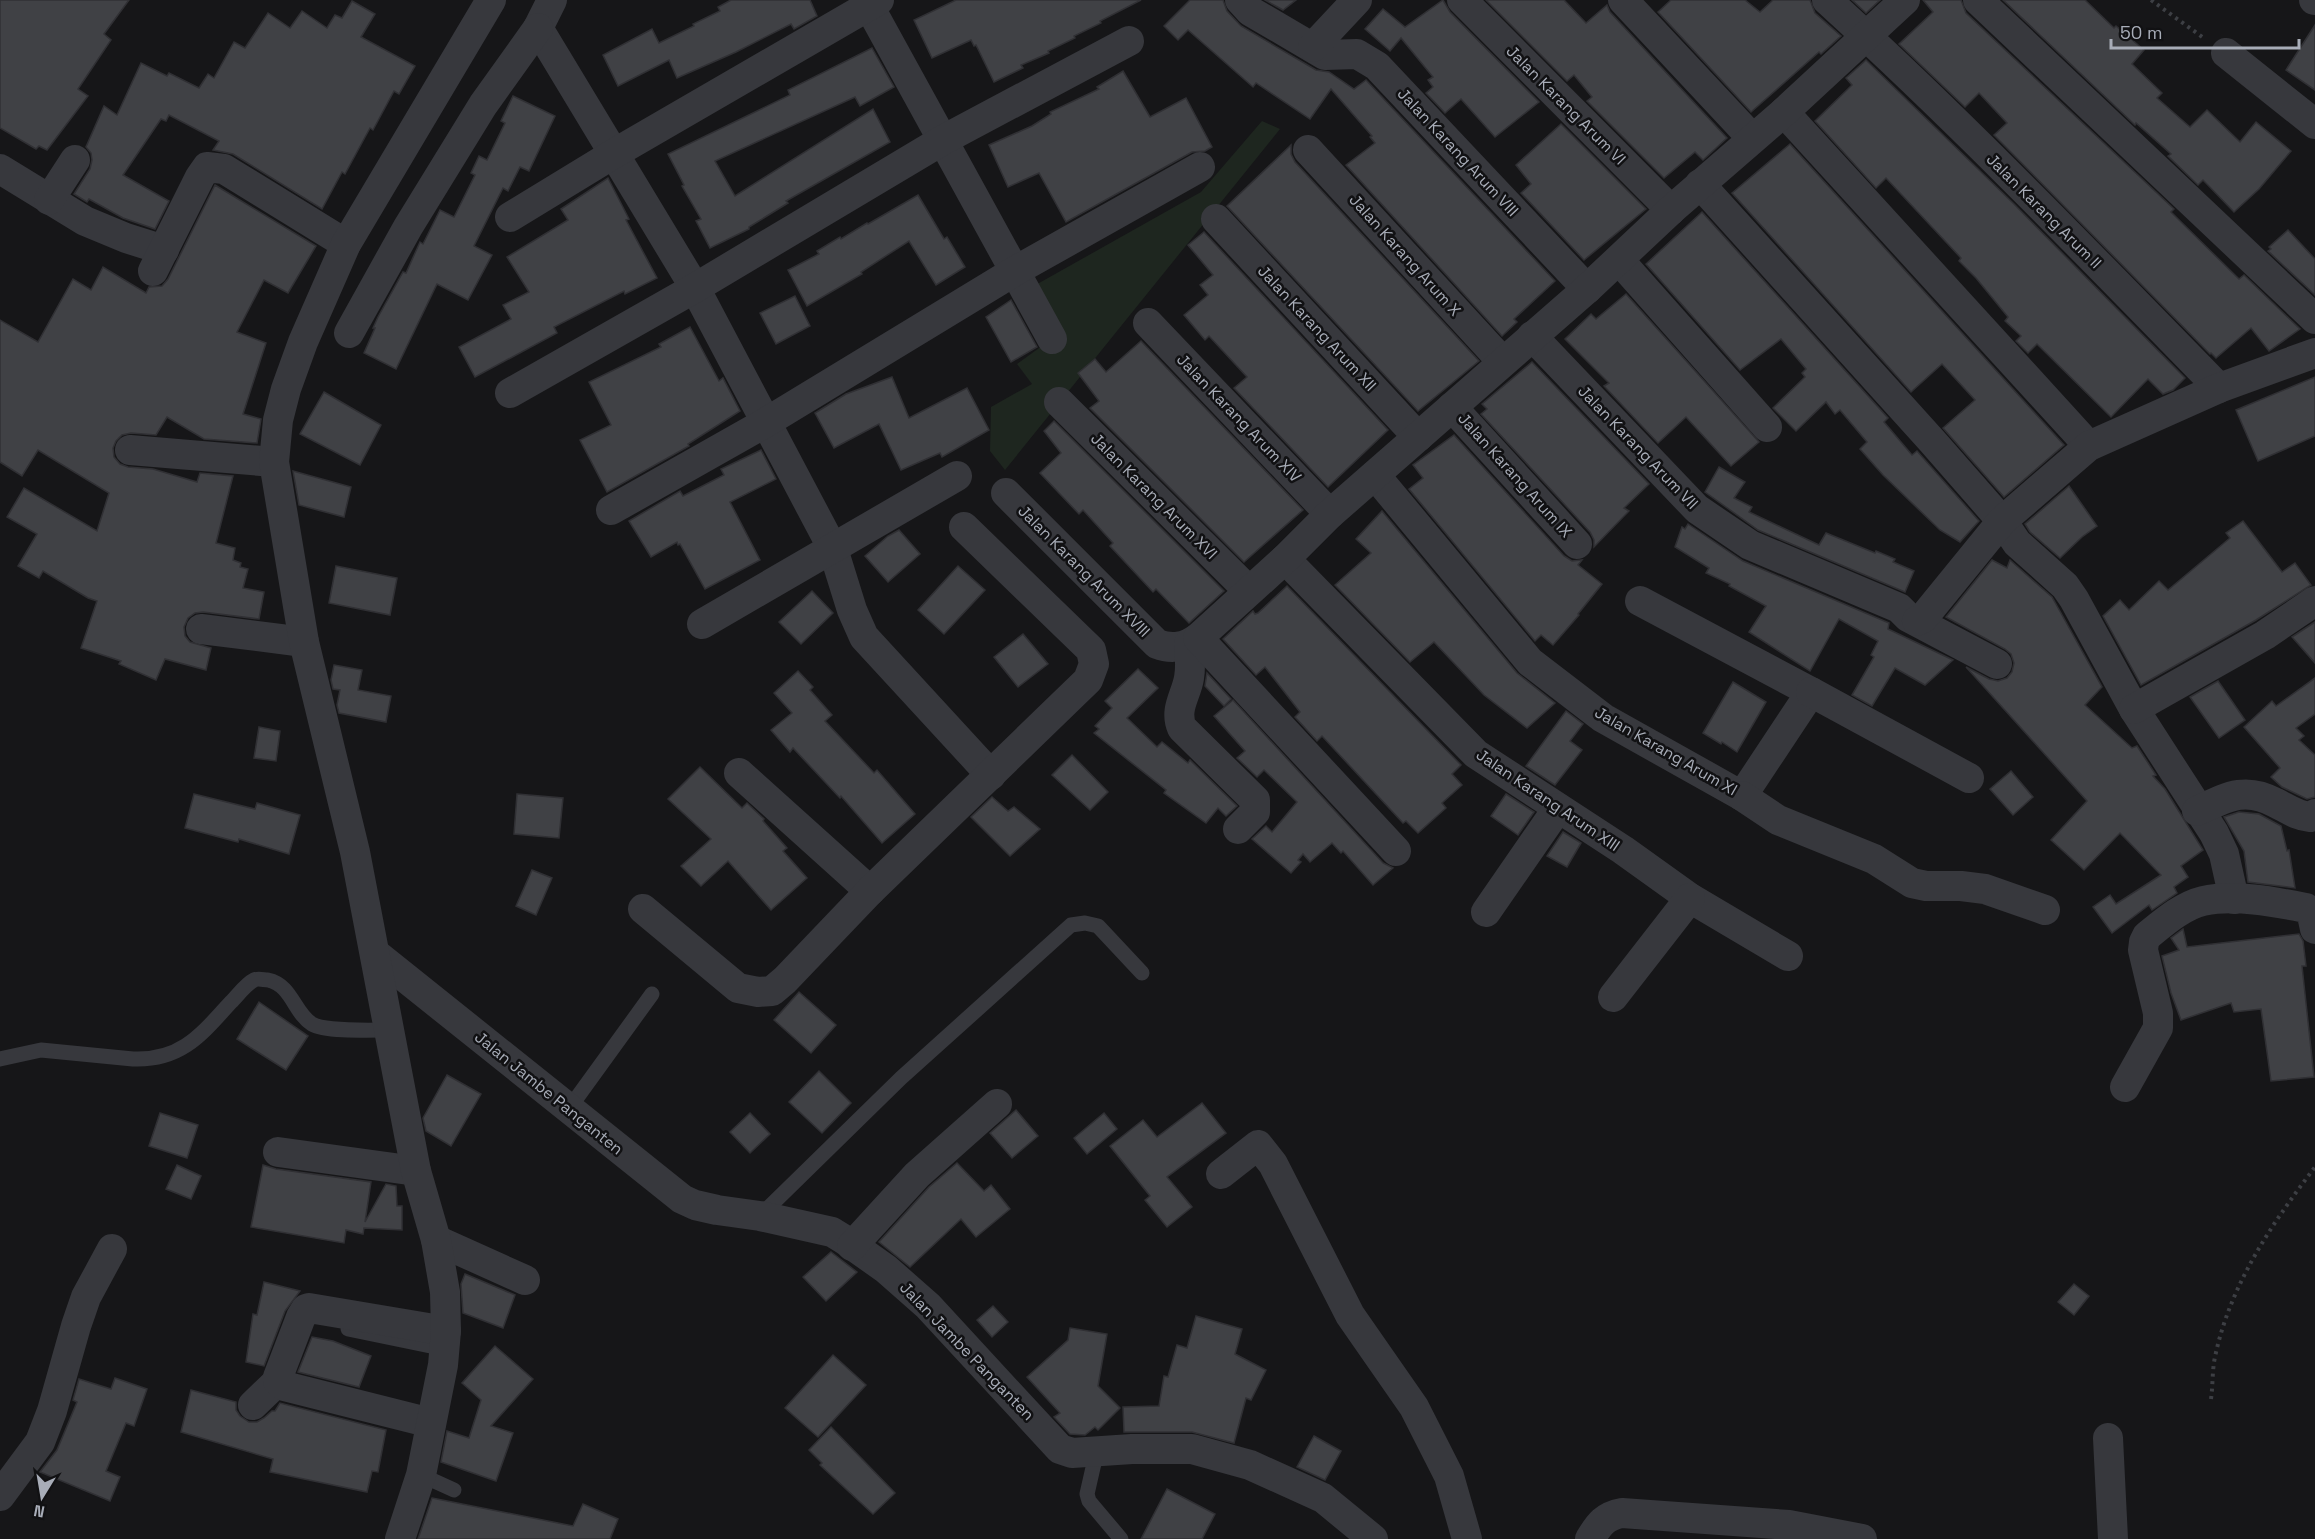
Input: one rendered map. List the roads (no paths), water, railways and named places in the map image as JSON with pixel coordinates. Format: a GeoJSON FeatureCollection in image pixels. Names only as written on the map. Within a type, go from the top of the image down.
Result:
{"type":"FeatureCollection","features":[{"type":"Feature","properties":{"kind":"street"},"geometry":{"type":"LineString","coordinates":[[400,1539],[421,1475],[431,1423],[445,1340],[445,1292],[436,1240],[416,1171],[355,852],[304,642],[274,462],[278,420],[286,389],[303,342],[346,244],[491,0]]}},
{"type":"Feature","properties":{"kind":"street"},"geometry":{"type":"LineString","coordinates":[[349,333],[408,227],[471,126],[538,28],[552,0]]}},
{"type":"Feature","properties":{"kind":"street","name":"Jalan Karang Arum VIII"},"geometry":{"type":"LineString","coordinates":[[1239,0],[1250,11],[1325,55],[1357,54],[1377,66],[1587,289]]}},
{"type":"Feature","properties":{"kind":"street"},"geometry":{"type":"LineString","coordinates":[[1313,47],[1357,0]]}},
{"type":"Feature","properties":{"kind":"street","name":"Jalan Karang Arum VI"},"geometry":{"type":"LineString","coordinates":[[1462,0],[1671,210]]}},
{"type":"Feature","properties":{"kind":"street"},"geometry":{"type":"LineString","coordinates":[[1623,0],[1752,138]]}},
{"type":"Feature","properties":{"kind":"street","name":"Jalan Karang Arum II"},"geometry":{"type":"LineString","coordinates":[[1827,0],[1867,36],[2036,202],[2219,388]]}},
{"type":"Feature","properties":{"kind":"street"},"geometry":{"type":"LineString","coordinates":[[1238,829],[1255,812],[1255,800],[1182,728],[1179,720],[1179,711],[1189,680],[1194,641],[1285,560],[1330,514],[1620,260],[1671,210],[1784,112],[1905,0]]}},
{"type":"Feature","properties":{"kind":"street"},"geometry":{"type":"LineString","coordinates":[[1978,0],[2315,319]]}},
{"type":"Feature","properties":{"kind":"street"},"geometry":{"type":"LineString","coordinates":[[510,218],[615,153],[874,3],[943,140],[1052,339]]}},
{"type":"Feature","properties":{"kind":"street"},"geometry":{"type":"LineString","coordinates":[[538,28],[695,288],[833,549],[852,610],[864,637],[990,775]]}},
{"type":"Feature","properties":{"kind":"street"},"geometry":{"type":"LineString","coordinates":[[510,393],[695,288],[943,140],[1129,41]]}},
{"type":"Feature","properties":{"kind":"street"},"geometry":{"type":"LineString","coordinates":[[2226,53],[2315,124]]}},
{"type":"Feature","properties":{"kind":"street"},"geometry":{"type":"LineString","coordinates":[[1784,112],[2089,446]]}},
{"type":"Feature","properties":{"kind":"street","name":"Jalan Karang Arum X"},"geometry":{"type":"LineString","coordinates":[[1308,150],[1502,361]]}},
{"type":"Feature","properties":{"kind":"street"},"geometry":{"type":"LineString","coordinates":[[49,200],[75,160]]}},
{"type":"Feature","properties":{"kind":"street"},"geometry":{"type":"LineString","coordinates":[[0,169],[85,221],[126,238],[159,260],[200,177],[207,167],[215,166],[224,169],[346,244]]}},
{"type":"Feature","properties":{"kind":"street"},"geometry":{"type":"LineString","coordinates":[[611,510],[765,423],[1015,271],[1200,167]]}},
{"type":"Feature","properties":{"kind":"street"},"geometry":{"type":"LineString","coordinates":[[1700,184],[2002,521],[2021,548],[2064,586],[2074,599],[2134,709],[2224,854],[2234,899]]}},
{"type":"Feature","properties":{"kind":"street","name":"Jalan Karang Arum XII"},"geometry":{"type":"LineString","coordinates":[[1216,219],[1418,437]]}},
{"type":"Feature","properties":{"kind":"street"},"geometry":{"type":"LineString","coordinates":[[1620,260],[1767,427]]}},
{"type":"Feature","properties":{"kind":"street","name":"Jalan Karang Arum XIV"},"geometry":{"type":"LineString","coordinates":[[1148,323],[1330,514]]}},
{"type":"Feature","properties":{"kind":"street","name":"Jalan Karang Arum VII"},"geometry":{"type":"LineString","coordinates":[[1532,336],[1670,483],[1697,508],[1750,545],[1899,608],[1908,617],[1997,664]]}},
{"type":"Feature","properties":{"kind":"street"},"geometry":{"type":"LineString","coordinates":[[1917,621],[1923,618],[2002,521],[2089,446],[2219,388],[2315,352]]}},
{"type":"Feature","properties":{"kind":"street","name":"Jalan Karang Arum XVI"},"geometry":{"type":"LineString","coordinates":[[1059,402],[1249,591]]}},
{"type":"Feature","properties":{"kind":"street","name":"Jalan Karang Arum IX"},"geometry":{"type":"LineString","coordinates":[[1452,407],[1577,544]]}},
{"type":"Feature","properties":{"kind":"street"},"geometry":{"type":"LineString","coordinates":[[130,450],[274,462]]}},
{"type":"Feature","properties":{"kind":"street","name":"Jalan Karang Arum XI"},"geometry":{"type":"LineString","coordinates":[[1375,475],[1530,662],[1603,718],[1742,796],[1811,693]]}},
{"type":"Feature","properties":{"kind":"street"},"geometry":{"type":"LineString","coordinates":[[702,624],[957,476]]}},
{"type":"Feature","properties":{"kind":"street","name":"Jalan Karang Arum XVIII"},"geometry":{"type":"LineString","coordinates":[[1006,493],[1157,644],[1177,648],[1194,641]]}},
{"type":"Feature","properties":{"kind":"street"},"geometry":{"type":"LineString","coordinates":[[643,909],[738,988],[758,992],[772,991],[870,891],[1088,680],[1094,664],[1091,650],[964,527]]}},
{"type":"Feature","properties":{"kind":"street","name":"Jalan Karang Arum XIII"},"geometry":{"type":"LineString","coordinates":[[1285,560],[1476,754],[1623,850],[1690,898],[1788,956]]}},
{"type":"Feature","properties":{"kind":"street"},"geometry":{"type":"LineString","coordinates":[[1640,601],[1970,778]]}},
{"type":"Feature","properties":{"kind":"street"},"geometry":{"type":"LineString","coordinates":[[2134,709],[2265,635],[2315,601]]}},
{"type":"Feature","properties":{"kind":"street"},"geometry":{"type":"LineString","coordinates":[[201,629],[304,642]]}},
{"type":"Feature","properties":{"kind":"street"},"geometry":{"type":"LineString","coordinates":[[1194,641],[1396,851]]}},
{"type":"Feature","properties":{"kind":"street"},"geometry":{"type":"LineString","coordinates":[[739,773],[870,891]]}},
{"type":"Feature","properties":{"kind":"street"},"geometry":{"type":"LineString","coordinates":[[2197,811],[2243,792],[2265,797],[2300,816],[2310,818],[2315,814]]}},
{"type":"Feature","properties":{"kind":"street"},"geometry":{"type":"LineString","coordinates":[[1742,796],[1778,820],[1874,859],[1912,883],[1926,886],[1985,889],[2045,910]]}},
{"type":"Feature","properties":{"kind":"street"},"geometry":{"type":"LineString","coordinates":[[1486,912],[1558,808]]}},
{"type":"Feature","properties":{"kind":"street"},"geometry":{"type":"LineString","coordinates":[[1613,997],[1690,898]]}},
{"type":"Feature","properties":{"kind":"street"},"geometry":{"type":"LineString","coordinates":[[2125,1087],[2158,1028],[2158,1013],[2143,950],[2147,936],[2187,908],[2203,901],[2234,899],[2306,908],[2312,915],[2315,929]]}},
{"type":"Feature","properties":{"kind":"street","name":"Jalan Jambe Panganten"},"geometry":{"type":"LineString","coordinates":[[376,955],[568,1110],[682,1198],[695,1205],[760,1216],[843,1239],[886,1269],[928,1306],[1060,1449],[1072,1453],[1097,1450],[1192,1449],[1251,1465],[1323,1498],[1373,1539]]}},
{"type":"Feature","properties":{"kind":"street"},"geometry":{"type":"LineString","coordinates":[[843,1239],[997,1104]]}},
{"type":"Feature","properties":{"kind":"street"},"geometry":{"type":"LineString","coordinates":[[1221,1174],[1258,1145],[1273,1164],[1350,1315],[1414,1407],[1449,1476],[1467,1539]]}},
{"type":"Feature","properties":{"kind":"street"},"geometry":{"type":"LineString","coordinates":[[278,1152],[416,1171]]}},
{"type":"Feature","properties":{"kind":"street"},"geometry":{"type":"LineString","coordinates":[[436,1240],[525,1280]]}},
{"type":"Feature","properties":{"kind":"street"},"geometry":{"type":"LineString","coordinates":[[0,1496],[40,1442],[52,1412],[86,1297],[112,1249]]}},
{"type":"Feature","properties":{"kind":"street"},"geometry":{"type":"LineString","coordinates":[[253,1405],[278,1382],[301,1317],[306,1309],[445,1340]]}},
{"type":"Feature","properties":{"kind":"street"},"geometry":{"type":"LineString","coordinates":[[278,1382],[284,1386],[431,1423]]}},
{"type":"Feature","properties":{"kind":"street"},"geometry":{"type":"LineString","coordinates":[[2108,1438],[2113,1539]]}},
{"type":"Feature","properties":{"kind":"street"},"geometry":{"type":"LineString","coordinates":[[1590,1539],[1599,1524],[1609,1515],[1622,1513],[1862,1539]]}},
{"type":"Feature","properties":{"kind":"lane"},"geometry":{"type":"LineString","coordinates":[[760,1216],[901,1078],[1071,926],[1085,922],[1098,926],[1142,973]]}},
{"type":"Feature","properties":{"kind":"lane"},"geometry":{"type":"LineString","coordinates":[[0,1059],[41,1050],[148,1060],[170,1054],[197,1039],[245,988],[254,980],[261,979],[279,983],[308,1021],[320,1028],[390,1030]]}},
{"type":"Feature","properties":{"kind":"lane"},"geometry":{"type":"LineString","coordinates":[[568,1110],[652,994]]}},
{"type":"Feature","properties":{"kind":"lane"},"geometry":{"type":"LineString","coordinates":[[327,1325],[445,1340]]}},
{"type":"Feature","properties":{"kind":"lane"},"geometry":{"type":"LineString","coordinates":[[1097,1450],[1087,1494],[1089,1501],[1121,1539]]}},
{"type":"Feature","properties":{"kind":"lane"},"geometry":{"type":"LineString","coordinates":[[421,1475],[454,1490]]}}]}
